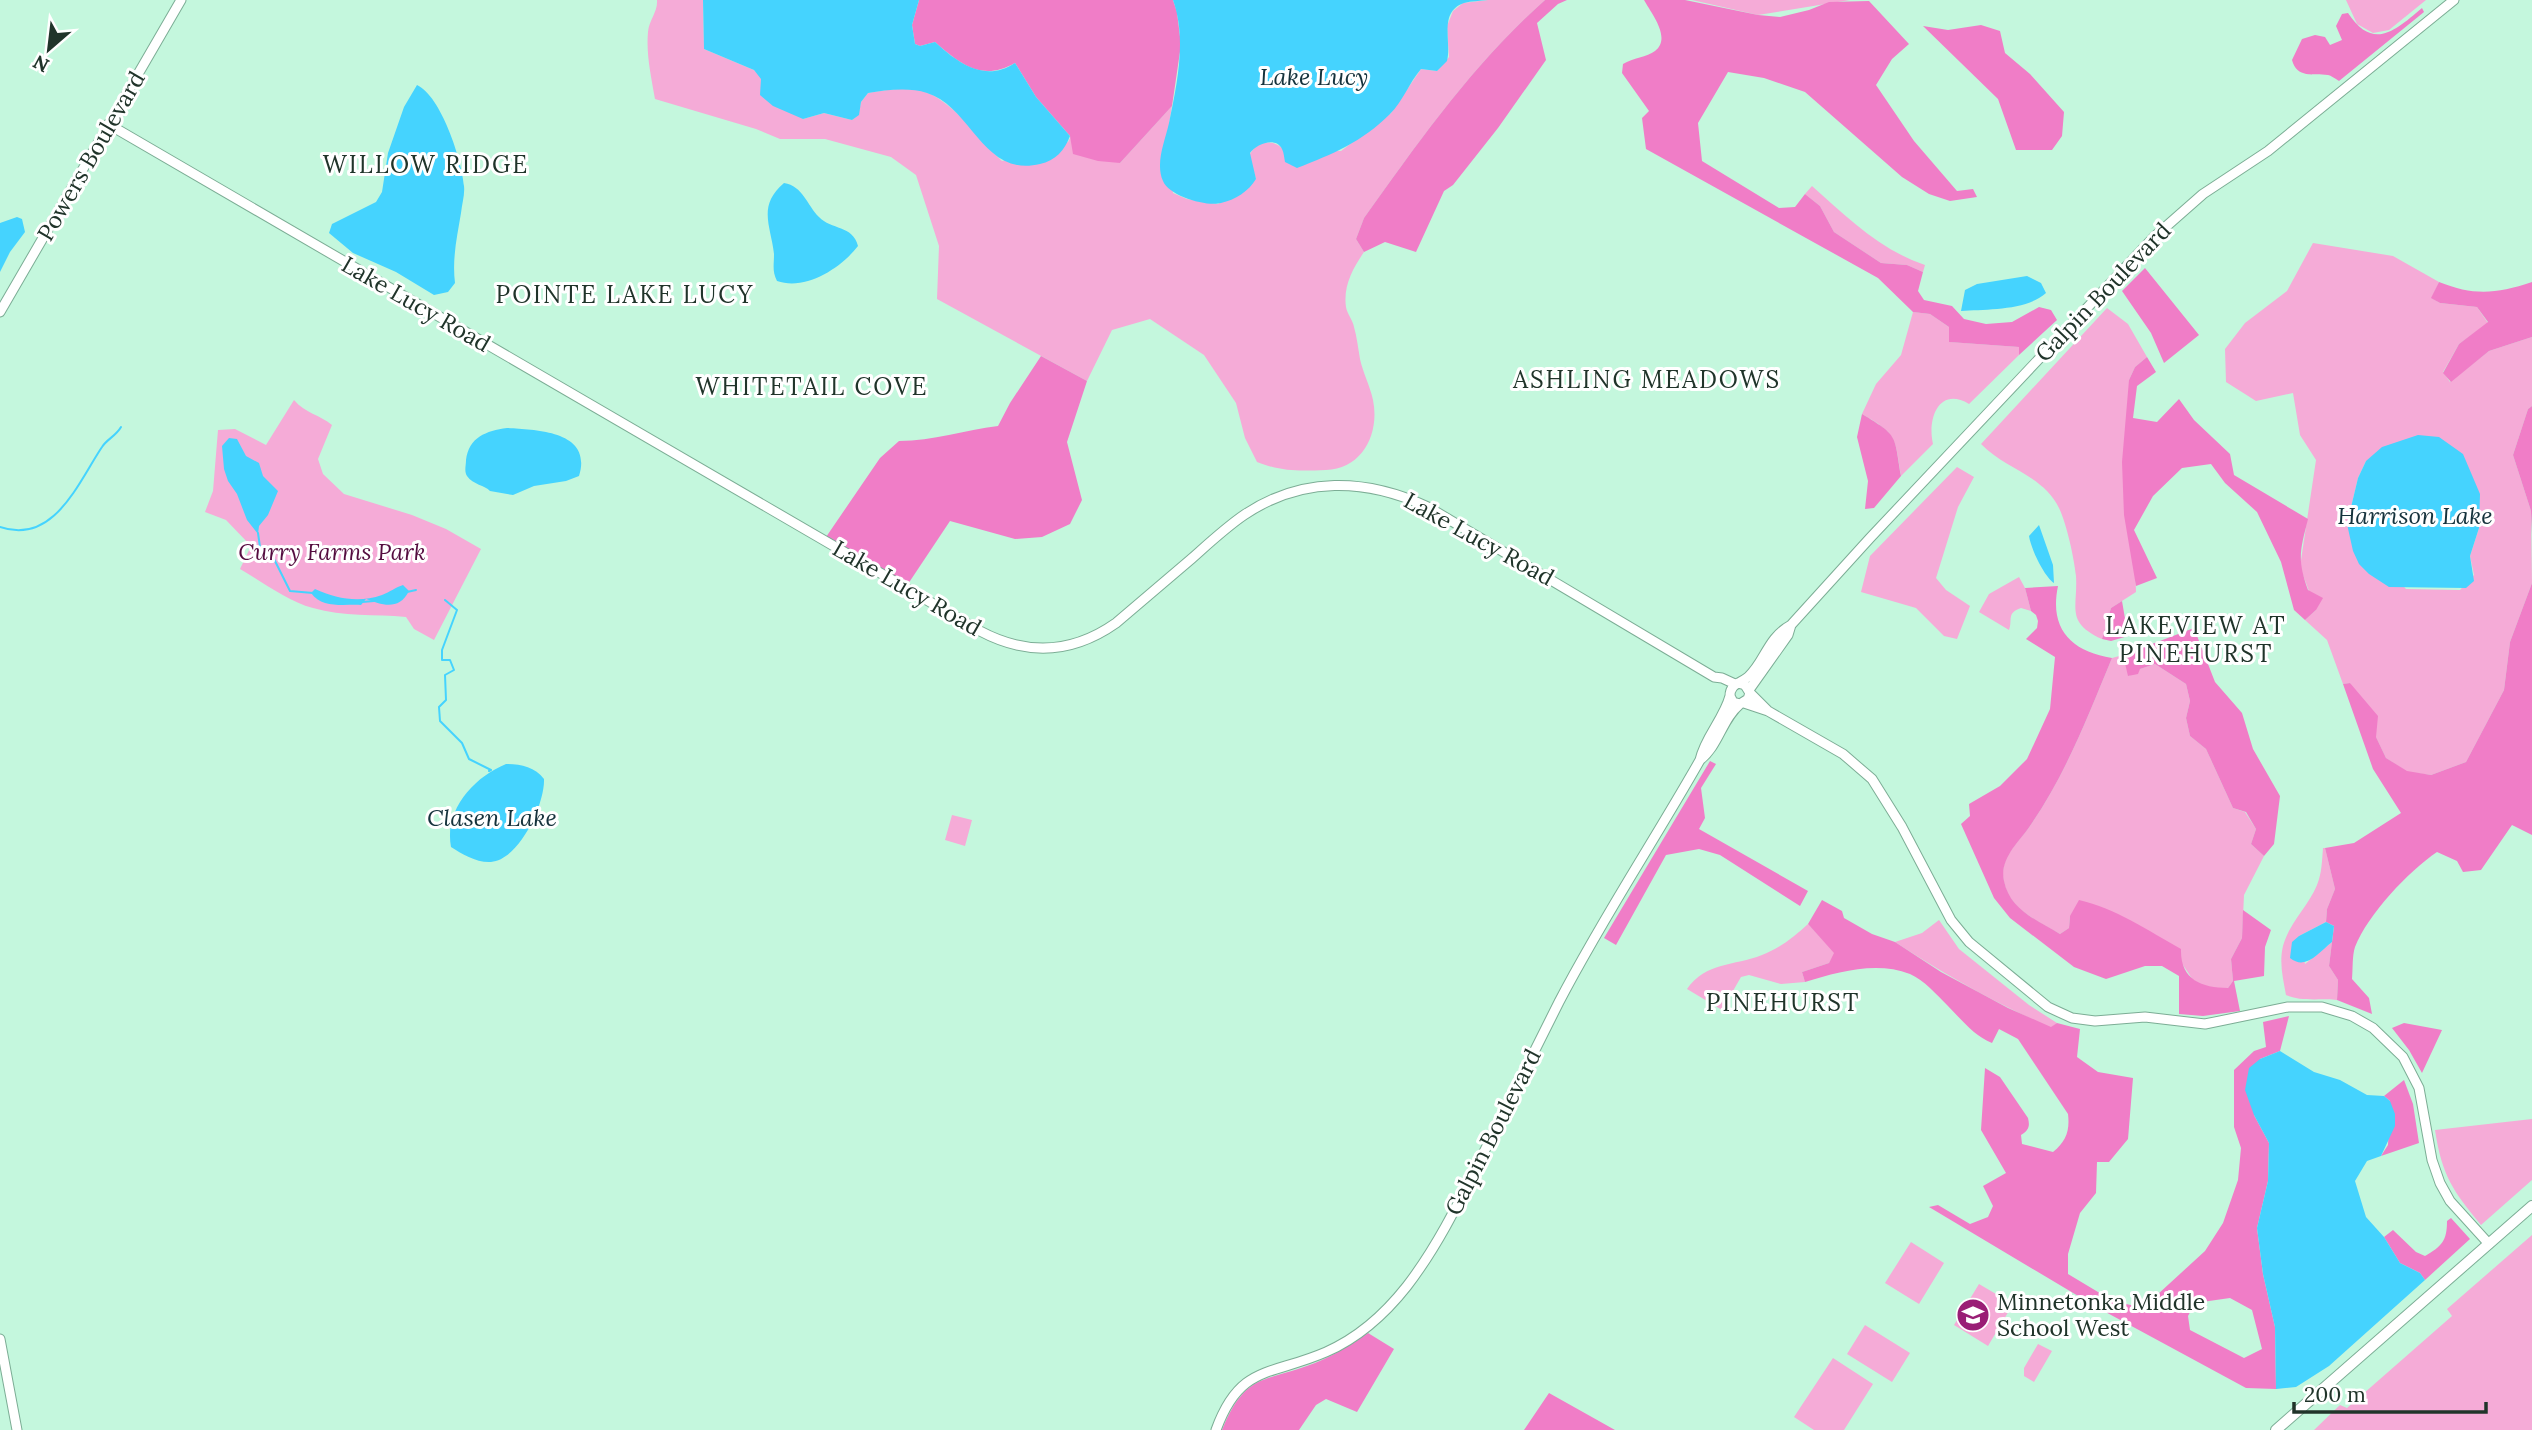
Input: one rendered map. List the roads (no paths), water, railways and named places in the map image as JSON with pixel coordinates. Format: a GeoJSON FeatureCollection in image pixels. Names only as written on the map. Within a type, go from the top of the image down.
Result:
{"type":"FeatureCollection","features":[{"type":"Feature","properties":{"kind":"main road"},"geometry":{"type":"LineString","coordinates":[[2276,1430],[2532,1206]]}},
{"type":"Feature","properties":{"kind":"street","name":"Powers Boulevard"},"geometry":{"type":"LineString","coordinates":[[0,312],[181,0]]}},
{"type":"Feature","properties":{"kind":"street","name":"Galpin Boulevard"},"geometry":{"type":"LineString","coordinates":[[1700,760],[1733,689],[1753,672],[1782,630],[1791,625],[2153,238],[2203,194],[2268,150],[2454,0]]}},
{"type":"Feature","properties":{"kind":"street","name":"Lake Lucy Road"},"geometry":{"type":"LineString","coordinates":[[108,124],[980,631],[1005,643],[1035,649],[1051,648],[1094,637],[1116,623],[1246,514],[1286,494],[1347,485],[1395,492],[1428,507],[1733,689]]}},
{"type":"Feature","properties":{"kind":"street","name":"Galpin Boulevard"},"geometry":{"type":"LineString","coordinates":[[1750,691],[1788,635],[1791,625]]}},
{"type":"Feature","properties":{"kind":"street"},"geometry":{"type":"LineString","coordinates":[[1768,710],[1745,685],[1733,689],[1733,702],[1768,710],[1843,754],[1872,779],[1902,827],[1951,920],[1969,942],[2048,1007],[2072,1018],[2095,1021],[2145,1017],[2205,1024],[2311,1006],[2342,1012],[2374,1028],[2403,1057],[2420,1088],[2431,1160],[2440,1183],[2450,1201],[2489,1244]]}},
{"type":"Feature","properties":{"kind":"street"},"geometry":{"type":"LineString","coordinates":[[1742,703],[1748,699],[1750,691]]}},
{"type":"Feature","properties":{"kind":"street","name":"Galpin Boulevard"},"geometry":{"type":"LineString","coordinates":[[1216,1430],[1231,1399],[1249,1380],[1269,1370],[1309,1359],[1340,1345],[1376,1320],[1409,1282],[1464,1192],[1573,975],[1700,760],[1715,743],[1729,716],[1742,703]]}},
{"type":"Feature","properties":{"kind":"street"},"geometry":{"type":"LineString","coordinates":[[0,1339],[17,1430]]}},
{"type":"Feature","properties":{"kind":"water"},"geometry":{"type":"Polygon","coordinates":[[[703,0],[919,0],[912,25],[915,44],[920,46],[935,42],[953,57],[983,71],[1004,69],[1015,63],[1036,97],[1070,136],[1055,158],[1040,164],[1021,166],[1005,161],[991,151],[956,112],[942,101],[927,93],[913,90],[868,93],[861,102],[859,115],[852,120],[824,113],[803,119],[773,106],[760,95],[761,79],[754,70],[704,49],[703,0]]]}},
{"type":"Feature","properties":{"kind":"water","name":"Lake Lucy"},"geometry":{"type":"Polygon","coordinates":[[[1173,0],[1488,0],[1467,2],[1456,7],[1449,20],[1447,61],[1437,71],[1421,69],[1395,109],[1369,132],[1335,152],[1297,168],[1285,162],[1279,145],[1271,142],[1261,144],[1250,153],[1256,179],[1253,183],[1236,197],[1215,204],[1180,196],[1167,186],[1161,174],[1162,152],[1179,61],[1179,30],[1173,0]]]}},
{"type":"Feature","properties":{"kind":"water"},"geometry":{"type":"Polygon","coordinates":[[[417,85],[426,91],[434,102],[449,130],[464,186],[455,257],[455,283],[448,292],[434,295],[396,272],[353,253],[329,233],[332,224],[376,202],[382,192],[388,153],[404,107],[417,85]]]}},
{"type":"Feature","properties":{"kind":"water"},"geometry":{"type":"Polygon","coordinates":[[[784,183],[796,188],[824,221],[851,234],[858,246],[833,269],[822,276],[800,283],[777,281],[774,271],[768,208],[784,183]]]}},
{"type":"Feature","properties":{"kind":"water"},"geometry":{"type":"Polygon","coordinates":[[[17,217],[22,219],[25,232],[10,252],[0,272],[0,223],[17,217]]]}},
{"type":"Feature","properties":{"kind":"water"},"geometry":{"type":"Polygon","coordinates":[[[2027,276],[2041,283],[2046,293],[2038,299],[2017,306],[1961,311],[1965,290],[1977,284],[2027,276]]]}},
{"type":"Feature","properties":{"kind":"water"},"geometry":{"type":"Polygon","coordinates":[[[507,428],[547,432],[570,442],[578,450],[581,461],[579,476],[534,486],[513,495],[490,491],[472,481],[465,470],[471,446],[486,433],[507,428]]]}},
{"type":"Feature","properties":{"kind":"water","name":"Harrison Lake"},"geometry":{"type":"Polygon","coordinates":[[[2418,435],[2439,437],[2463,454],[2480,494],[2479,528],[2470,556],[2474,581],[2466,588],[2389,587],[2359,564],[2353,551],[2347,524],[2358,478],[2366,461],[2382,447],[2418,435]]]}},
{"type":"Feature","properties":{"kind":"water"},"geometry":{"type":"Polygon","coordinates":[[[229,438],[237,439],[246,456],[259,463],[263,476],[278,491],[268,515],[259,526],[258,534],[247,520],[224,469],[222,446],[229,438]]]}},
{"type":"Feature","properties":{"kind":"water"},"geometry":{"type":"Polygon","coordinates":[[[2039,525],[2053,565],[2054,583],[2042,568],[2030,541],[2029,536],[2039,525]]]}},
{"type":"Feature","properties":{"kind":"water"},"geometry":{"type":"Polygon","coordinates":[[[403,585],[409,591],[400,602],[390,605],[366,599],[361,605],[327,604],[311,593],[315,589],[340,597],[365,599],[382,595],[403,585]]]}},
{"type":"Feature","properties":{"kind":"water","name":"Clasen Lake"},"geometry":{"type":"Polygon","coordinates":[[[506,764],[527,767],[544,779],[540,802],[528,829],[511,852],[491,862],[475,860],[451,847],[452,820],[464,796],[473,786],[506,764]]]}},
{"type":"Feature","properties":{"kind":"water"},"geometry":{"type":"Polygon","coordinates":[[[2326,922],[2334,926],[2332,942],[2307,961],[2290,958],[2292,942],[2326,922]]]}},
{"type":"Feature","properties":{"kind":"water"},"geometry":{"type":"Polygon","coordinates":[[[2280,1051],[2314,1072],[2340,1080],[2367,1095],[2384,1096],[2390,1101],[2395,1114],[2395,1126],[2381,1156],[2367,1161],[2355,1181],[2366,1217],[2384,1237],[2400,1263],[2420,1273],[2425,1280],[2329,1366],[2296,1387],[2276,1389],[2275,1327],[2263,1274],[2257,1228],[2268,1181],[2269,1143],[2254,1115],[2245,1090],[2249,1068],[2260,1059],[2280,1051]]]}},
{"type":"Feature","properties":{"kind":"waterway"},"geometry":{"type":"LineString","coordinates":[[0,527],[19,530],[35,527],[50,519],[74,492],[104,444],[121,427]]}},
{"type":"Feature","properties":{"kind":"waterway"},"geometry":{"type":"LineString","coordinates":[[258,533],[260,547],[271,553],[290,591],[313,593]]}},
{"type":"Feature","properties":{"kind":"waterway"},"geometry":{"type":"LineString","coordinates":[[407,592],[416,590]]}},
{"type":"Feature","properties":{"kind":"waterway"},"geometry":{"type":"LineString","coordinates":[[445,600],[457,610],[442,650],[442,660],[450,660],[454,670],[445,675],[446,700],[439,707],[440,721],[462,743],[469,759],[491,770],[489,771]]}},
{"type":"Feature","properties":{"kind":"waterway"},"geometry":{"type":"LineString","coordinates":[[362,602],[374,601]]}},
{"type":"Feature","properties":{"kind":"place","name":"Minnetonka Middle School West"},"geometry":{"type":"Point","coordinates":[1973,1315]}},
{"type":"Feature","properties":{"kind":"district","name":"WILLOW RIDGE"},"geometry":{"type":"Point","coordinates":[426,165]}},
{"type":"Feature","properties":{"kind":"district","name":"POINTE LAKE LUCY"},"geometry":{"type":"Point","coordinates":[625,295]}},
{"type":"Feature","properties":{"kind":"district","name":"ASHLING MEADOWS"},"geometry":{"type":"Point","coordinates":[1647,380]}},
{"type":"Feature","properties":{"kind":"district","name":"WHITETAIL COVE"},"geometry":{"type":"Point","coordinates":[812,387]}},
{"type":"Feature","properties":{"kind":"district","name":"LAKEVIEW AT PINEHURST"},"geometry":{"type":"Point","coordinates":[2196,640]}},
{"type":"Feature","properties":{"kind":"district","name":"PINEHURST"},"geometry":{"type":"Point","coordinates":[1783,1003]}},
{"type":"Feature","properties":{"kind":"park label","name":"Curry Farms Park"},"geometry":{"type":"Point","coordinates":[332,552]}}]}
